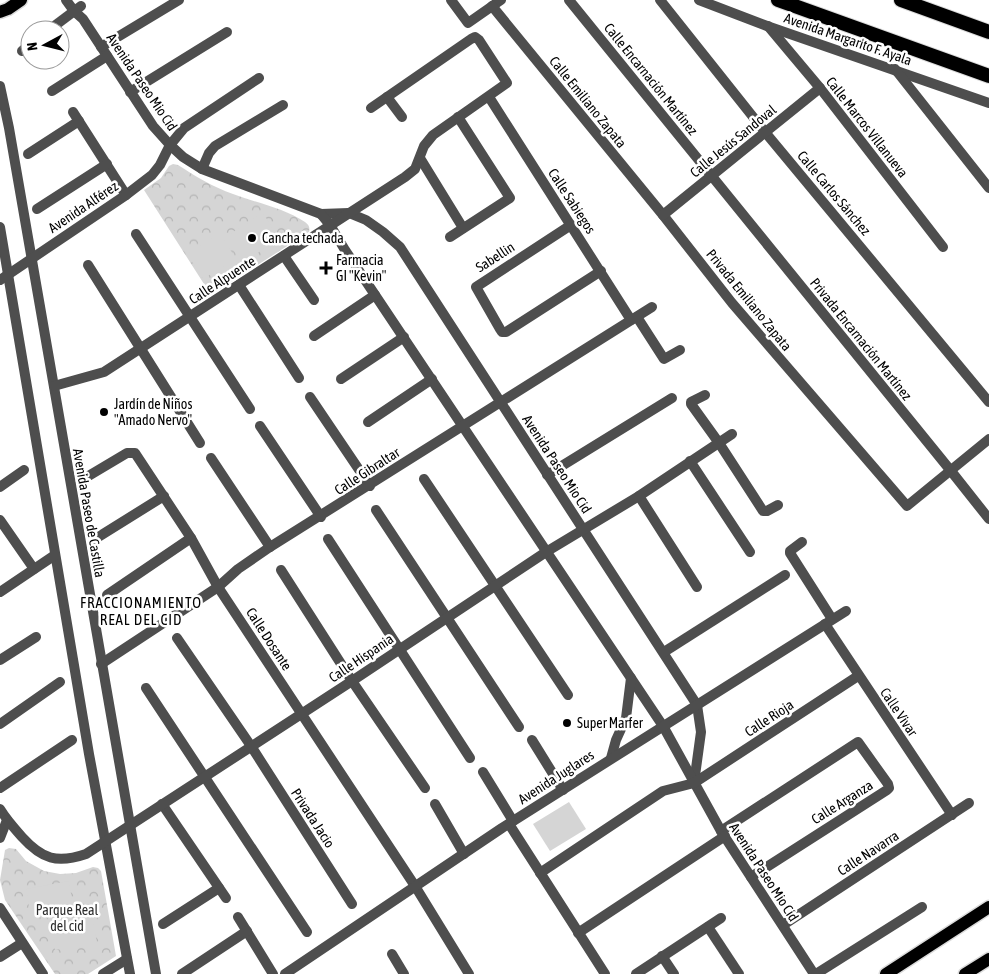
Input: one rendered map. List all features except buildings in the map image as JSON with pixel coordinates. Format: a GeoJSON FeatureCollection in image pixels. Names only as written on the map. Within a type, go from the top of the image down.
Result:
{"type":"FeatureCollection","features":[{"type":"Feature","properties":{"kind":"highway"},"geometry":{"type":"LineString","coordinates":[[778,0],[989,76]]}},
{"type":"Feature","properties":{"kind":"highway"},"geometry":{"type":"LineString","coordinates":[[901,0],[989,32]]}},
{"type":"Feature","properties":{"kind":"main road"},"geometry":{"type":"LineString","coordinates":[[0,12],[21,0]]}},
{"type":"Feature","properties":{"kind":"main road"},"geometry":{"type":"LineString","coordinates":[[886,974],[989,907]]}},
{"type":"Feature","properties":{"kind":"main road"},"geometry":{"type":"LineString","coordinates":[[965,974],[989,959]]}},
{"type":"Feature","properties":{"kind":"street","name":"Avenida Paseo Mio Cid"},"geometry":{"type":"LineString","coordinates":[[66,0],[78,4],[83,19],[153,126],[183,157],[202,169],[321,214],[349,214],[366,220],[400,247],[697,705],[701,732],[694,783]]}},
{"type":"Feature","properties":{"kind":"street"},"geometry":{"type":"LineString","coordinates":[[52,91],[104,51],[179,0]]}},
{"type":"Feature","properties":{"kind":"street"},"geometry":{"type":"LineString","coordinates":[[451,0],[468,23],[501,0]]}},
{"type":"Feature","properties":{"kind":"street","name":"Calle Encarnación Martínez"},"geometry":{"type":"LineString","coordinates":[[569,0],[711,176]]}},
{"type":"Feature","properties":{"kind":"street","name":"Calle Carlos Sánchez"},"geometry":{"type":"LineString","coordinates":[[660,0],[765,132],[989,402]]}},
{"type":"Feature","properties":{"kind":"street","name":"Avenida Margarito F. Ayala"},"geometry":{"type":"LineString","coordinates":[[699,0],[768,26],[989,102]]}},
{"type":"Feature","properties":{"kind":"street"},"geometry":{"type":"LineString","coordinates":[[60,20],[78,4]]}},
{"type":"Feature","properties":{"kind":"street","name":"Calle Emiliano Zapata"},"geometry":{"type":"LineString","coordinates":[[492,6],[663,215]]}},
{"type":"Feature","properties":{"kind":"street","name":"Calle Marcos Villanueva"},"geometry":{"type":"LineString","coordinates":[[768,26],[820,88],[943,247]]}},
{"type":"Feature","properties":{"kind":"street"},"geometry":{"type":"LineString","coordinates":[[130,92],[227,32]]}},
{"type":"Feature","properties":{"kind":"street","name":"Calle Alpuente"},"geometry":{"type":"LineString","coordinates":[[54,386],[104,372],[405,177],[414,169],[424,146],[433,136],[507,83],[479,40],[475,37],[387,97]]}},
{"type":"Feature","properties":{"kind":"street"},"geometry":{"type":"LineString","coordinates":[[895,69],[989,188]]}},
{"type":"Feature","properties":{"kind":"street","name":"Avenida Alférez"},"geometry":{"type":"LineString","coordinates":[[4,277],[126,195],[152,175],[160,165],[170,145],[184,128],[259,78]]}},
{"type":"Feature","properties":{"kind":"street","name":"Avenida Paseo de Castilla"},"geometry":{"type":"LineString","coordinates":[[0,86],[9,128],[156,974]]}},
{"type":"Feature","properties":{"kind":"street","name":"Calle Jesús Sandoval"},"geometry":{"type":"LineString","coordinates":[[663,215],[820,88]]}},
{"type":"Feature","properties":{"kind":"street"},"geometry":{"type":"LineString","coordinates":[[371,108],[387,97],[402,117]]}},
{"type":"Feature","properties":{"kind":"street","name":"Calle Sabiegos"},"geometry":{"type":"LineString","coordinates":[[489,97],[601,271],[664,359],[680,350]]}},
{"type":"Feature","properties":{"kind":"street"},"geometry":{"type":"LineString","coordinates":[[202,169],[209,153],[215,146],[283,105]]}},
{"type":"Feature","properties":{"kind":"street"},"geometry":{"type":"LineString","coordinates":[[28,154],[76,117],[126,195]]}},
{"type":"Feature","properties":{"kind":"street"},"geometry":{"type":"LineString","coordinates":[[450,237],[510,198],[458,117]]}},
{"type":"Feature","properties":{"kind":"street"},"geometry":{"type":"LineString","coordinates":[[420,158],[463,228]]}},
{"type":"Feature","properties":{"kind":"street"},"geometry":{"type":"LineString","coordinates":[[37,209],[107,164]]}},
{"type":"Feature","properties":{"kind":"street","name":"Privada Encarnación Martínez"},"geometry":{"type":"LineString","coordinates":[[711,176],[989,519]]}},
{"type":"Feature","properties":{"kind":"street","name":"Avenida Paseo Mio Cid"},"geometry":{"type":"LineString","coordinates":[[321,214],[663,726],[723,833],[815,974]]}},
{"type":"Feature","properties":{"kind":"street","name":"Privada Emiliano Zapata"},"geometry":{"type":"LineString","coordinates":[[663,215],[732,303],[907,506],[951,471]]}},
{"type":"Feature","properties":{"kind":"street","name":"Sabellin"},"geometry":{"type":"LineString","coordinates":[[571,225],[476,287],[500,329],[502,332],[506,332],[601,271]]}},
{"type":"Feature","properties":{"kind":"street"},"geometry":{"type":"LineString","coordinates":[[0,227],[4,277],[130,974]]}},
{"type":"Feature","properties":{"kind":"street"},"geometry":{"type":"LineString","coordinates":[[136,234],[250,409]]}},
{"type":"Feature","properties":{"kind":"street"},"geometry":{"type":"LineString","coordinates":[[284,256],[314,300]]}},
{"type":"Feature","properties":{"kind":"street"},"geometry":{"type":"LineString","coordinates":[[88,265],[200,443]]}},
{"type":"Feature","properties":{"kind":"street"},"geometry":{"type":"LineString","coordinates":[[239,284],[299,378]]}},
{"type":"Feature","properties":{"kind":"street"},"geometry":{"type":"LineString","coordinates":[[314,336],[375,294]]}},
{"type":"Feature","properties":{"kind":"street","name":"Calle Gibraltar"},"geometry":{"type":"LineString","coordinates":[[101,664],[218,587],[238,570],[270,548],[652,308]]}},
{"type":"Feature","properties":{"kind":"street"},"geometry":{"type":"LineString","coordinates":[[341,379],[404,337]]}},
{"type":"Feature","properties":{"kind":"street"},"geometry":{"type":"LineString","coordinates":[[368,422],[432,379]]}},
{"type":"Feature","properties":{"kind":"street"},"geometry":{"type":"LineString","coordinates":[[705,394],[691,403],[763,511],[778,505]]}},
{"type":"Feature","properties":{"kind":"street"},"geometry":{"type":"LineString","coordinates":[[310,397],[370,486]]}},
{"type":"Feature","properties":{"kind":"street"},"geometry":{"type":"LineString","coordinates":[[547,475],[672,398]]}},
{"type":"Feature","properties":{"kind":"street"},"geometry":{"type":"LineString","coordinates":[[260,426],[321,517]]}},
{"type":"Feature","properties":{"kind":"street","name":"Calle Hispania"},"geometry":{"type":"LineString","coordinates":[[0,809],[6,820],[33,849],[45,856],[71,859],[86,854],[301,713],[352,682],[446,617],[582,529],[639,496],[732,434]]}},
{"type":"Feature","properties":{"kind":"street"},"geometry":{"type":"LineString","coordinates":[[951,471],[989,439]]}},
{"type":"Feature","properties":{"kind":"street","name":"Calle Dosante"},"geometry":{"type":"LineString","coordinates":[[85,478],[127,453],[135,453],[192,538],[218,587],[415,886],[469,974]]}},
{"type":"Feature","properties":{"kind":"street"},"geometry":{"type":"LineString","coordinates":[[211,458],[270,548]]}},
{"type":"Feature","properties":{"kind":"street"},"geometry":{"type":"LineString","coordinates":[[690,462],[750,552]]}},
{"type":"Feature","properties":{"kind":"street"},"geometry":{"type":"LineString","coordinates":[[0,486],[24,470]]}},
{"type":"Feature","properties":{"kind":"street"},"geometry":{"type":"LineString","coordinates":[[424,479],[568,695]]}},
{"type":"Feature","properties":{"kind":"street"},"geometry":{"type":"LineString","coordinates":[[95,539],[164,496]]}},
{"type":"Feature","properties":{"kind":"street"},"geometry":{"type":"LineString","coordinates":[[639,496],[697,587]]}},
{"type":"Feature","properties":{"kind":"street"},"geometry":{"type":"LineString","coordinates":[[376,510],[519,727]]}},
{"type":"Feature","properties":{"kind":"street"},"geometry":{"type":"LineString","coordinates":[[0,520],[34,569]]}},
{"type":"Feature","properties":{"kind":"street"},"geometry":{"type":"LineString","coordinates":[[107,595],[192,538]]}},
{"type":"Feature","properties":{"kind":"street"},"geometry":{"type":"LineString","coordinates":[[328,539],[470,758]]}},
{"type":"Feature","properties":{"kind":"street","name":"Calle Vivar"},"geometry":{"type":"LineString","coordinates":[[802,542],[790,552],[828,622],[858,676],[952,815]]}},
{"type":"Feature","properties":{"kind":"street"},"geometry":{"type":"LineString","coordinates":[[0,592],[55,555]]}},
{"type":"Feature","properties":{"kind":"street"},"geometry":{"type":"LineString","coordinates":[[281,570],[352,682],[425,788]]}},
{"type":"Feature","properties":{"kind":"street"},"geometry":{"type":"LineString","coordinates":[[664,652],[785,575]]}},
{"type":"Feature","properties":{"kind":"street","name":"Avenida Juglares"},"geometry":{"type":"LineString","coordinates":[[285,974],[511,822],[846,611]]}},
{"type":"Feature","properties":{"kind":"street"},"geometry":{"type":"LineString","coordinates":[[0,660],[36,637]]}},
{"type":"Feature","properties":{"kind":"street","name":"Privada Jacio"},"geometry":{"type":"LineString","coordinates":[[177,638],[250,746],[352,904]]}},
{"type":"Feature","properties":{"kind":"street","name":"Calle Rioja"},"geometry":{"type":"LineString","coordinates":[[540,873],[663,791],[694,783],[858,676]]}},
{"type":"Feature","properties":{"kind":"street"},"geometry":{"type":"LineString","coordinates":[[611,758],[616,740],[626,718],[631,678]]}},
{"type":"Feature","properties":{"kind":"street"},"geometry":{"type":"LineString","coordinates":[[0,724],[60,682]]}},
{"type":"Feature","properties":{"kind":"street"},"geometry":{"type":"LineString","coordinates":[[146,688],[308,932]]}},
{"type":"Feature","properties":{"kind":"street"},"geometry":{"type":"LineString","coordinates":[[0,788],[72,740]]}},
{"type":"Feature","properties":{"kind":"street"},"geometry":{"type":"LineString","coordinates":[[532,740],[563,790]]}},
{"type":"Feature","properties":{"kind":"street","name":"Calle Arganza"},"geometry":{"type":"LineString","coordinates":[[578,933],[858,742],[889,788],[751,877]]}},
{"type":"Feature","properties":{"kind":"street"},"geometry":{"type":"LineString","coordinates":[[483,772],[540,873],[605,974]]}},
{"type":"Feature","properties":{"kind":"street","name":"Calle Navarra"},"geometry":{"type":"LineString","coordinates":[[782,925],[969,803]]}},
{"type":"Feature","properties":{"kind":"street"},"geometry":{"type":"LineString","coordinates":[[162,804],[226,898]]}},
{"type":"Feature","properties":{"kind":"street"},"geometry":{"type":"LineString","coordinates":[[435,804],[464,854]]}},
{"type":"Feature","properties":{"kind":"street"},"geometry":{"type":"LineString","coordinates":[[0,838],[6,820]]}},
{"type":"Feature","properties":{"kind":"street"},"geometry":{"type":"LineString","coordinates":[[163,924],[219,888]]}},
{"type":"Feature","properties":{"kind":"street"},"geometry":{"type":"LineString","coordinates":[[815,974],[922,906]]}},
{"type":"Feature","properties":{"kind":"street"},"geometry":{"type":"LineString","coordinates":[[0,908],[43,974]]}},
{"type":"Feature","properties":{"kind":"street"},"geometry":{"type":"LineString","coordinates":[[238,918],[273,974]]}},
{"type":"Feature","properties":{"kind":"street"},"geometry":{"type":"LineString","coordinates":[[636,974],[722,918]]}},
{"type":"Feature","properties":{"kind":"street"},"geometry":{"type":"LineString","coordinates":[[708,927],[739,974]]}},
{"type":"Feature","properties":{"kind":"street"},"geometry":{"type":"LineString","coordinates":[[182,974],[247,931]]}},
{"type":"Feature","properties":{"kind":"street"},"geometry":{"type":"LineString","coordinates":[[0,958],[22,943]]}},
{"type":"Feature","properties":{"kind":"street"},"geometry":{"type":"LineString","coordinates":[[392,954],[404,974]]}},
{"type":"Feature","properties":{"kind":"street"},"geometry":{"type":"LineString","coordinates":[[662,956],[674,974]]}},
{"type":"Feature","properties":{"kind":"street"},"geometry":{"type":"LineString","coordinates":[[103,974],[127,958]]}},
{"type":"Feature","properties":{"kind":"green space"},"geometry":{"type":"Polygon","coordinates":[[[173,164],[226,191],[297,217],[307,224],[309,232],[211,295],[144,190],[161,178],[169,166],[173,164]]]}},
{"type":"Feature","properties":{"kind":"green space","name":"Cancha techada"},"geometry":{"type":"Polygon","coordinates":[[[263,213],[279,239],[242,263],[225,237],[263,213]]]}},
{"type":"Feature","properties":{"kind":"green space"},"geometry":{"type":"Polygon","coordinates":[[[220,233],[236,259],[203,279],[187,254],[220,233]]]}},
{"type":"Feature","properties":{"kind":"green space"},"geometry":{"type":"Polygon","coordinates":[[[569,802],[586,829],[550,851],[533,824],[569,802]]]}},
{"type":"Feature","properties":{"kind":"green space","name":"Parque Real del cid"},"geometry":{"type":"Polygon","coordinates":[[[9,848],[16,849],[26,861],[44,871],[60,874],[76,873],[93,867],[101,871],[116,956],[88,974],[55,974],[5,900],[0,880],[5,850],[9,848]]]}},
{"type":"Feature","properties":{"kind":"green space"},"geometry":{"type":"Polygon","coordinates":[[[69,881],[74,912],[31,919],[26,889],[69,881]]]}},
{"type":"Feature","properties":{"kind":"green space"},"geometry":{"type":"Polygon","coordinates":[[[92,914],[97,943],[55,950],[50,921],[92,914]]]}},
{"type":"Feature","properties":{"kind":"place","name":"Cancha techada"},"geometry":{"type":"Point","coordinates":[252,238]}},
{"type":"Feature","properties":{"kind":"place","name":"Farmacia GI \"Kevin\""},"geometry":{"type":"Point","coordinates":[326,268]}},
{"type":"Feature","properties":{"kind":"place","name":"Jardín de Niños \"Amado Nervo\""},"geometry":{"type":"Point","coordinates":[104,412]}},
{"type":"Feature","properties":{"kind":"place","name":"Super Marfer"},"geometry":{"type":"Point","coordinates":[567,723]}},
{"type":"Feature","properties":{"kind":"district","name":"FRACCIONAMIENTO REAL DEL CID"},"geometry":{"type":"Point","coordinates":[141,610]}}]}
